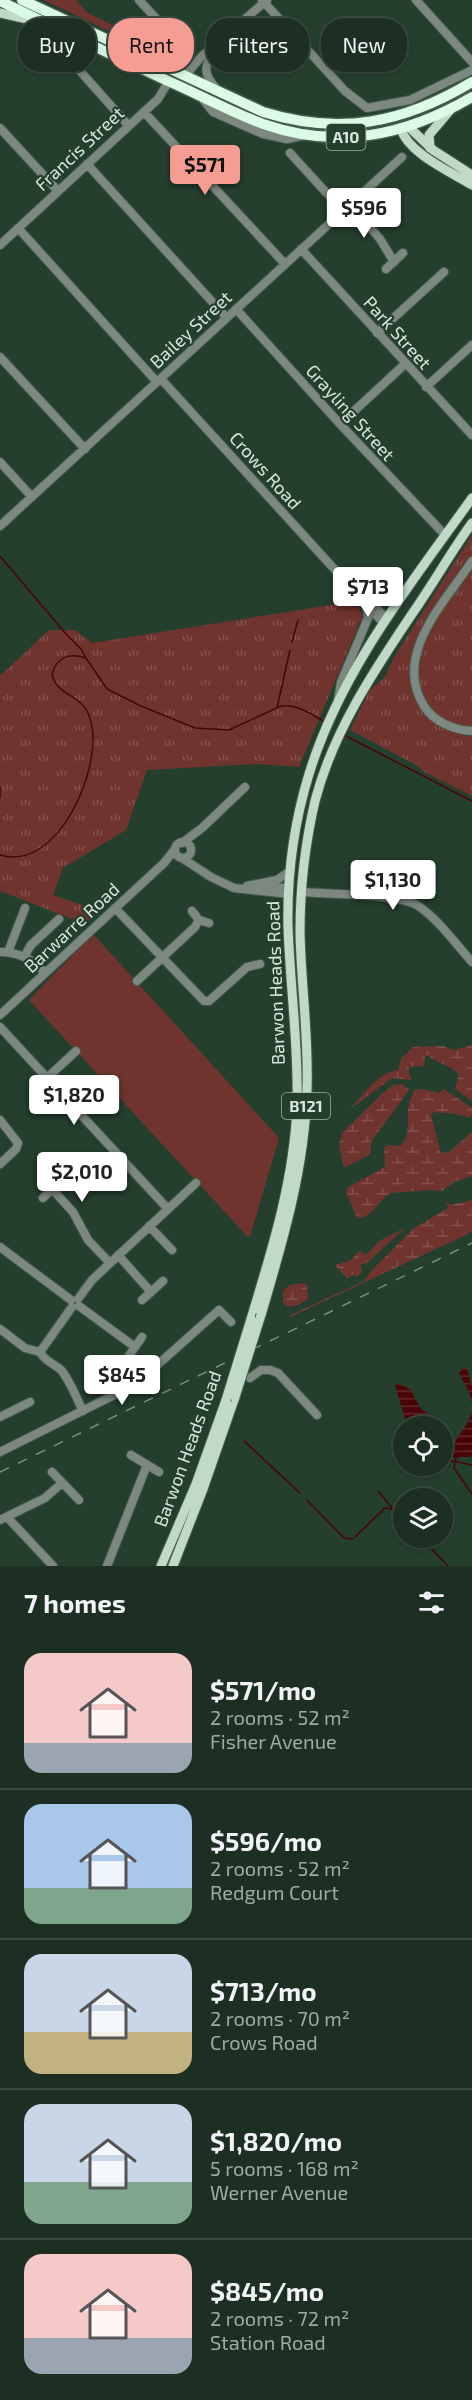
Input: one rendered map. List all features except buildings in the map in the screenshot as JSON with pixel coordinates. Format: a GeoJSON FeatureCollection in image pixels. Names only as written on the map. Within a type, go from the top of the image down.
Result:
{"type":"FeatureCollection","features":[{"type":"Feature","properties":{"kind":"highway","name":"A10"},"geometry":{"type":"LineString","coordinates":[[22,0],[171,76],[200,96],[258,122],[307,135],[361,136],[405,128],[451,109],[472,97]]}},
{"type":"Feature","properties":{"kind":"highway","name":"A10"},"geometry":{"type":"LineString","coordinates":[[0,1],[35,18]]}},
{"type":"Feature","properties":{"kind":"highway","name":"A10"},"geometry":{"type":"LineString","coordinates":[[96,44],[171,76],[185,76],[263,112],[306,123],[355,124],[398,116],[435,103],[472,82]]}},
{"type":"Feature","properties":{"kind":"highway"},"geometry":{"type":"LineString","coordinates":[[185,76],[200,96]]}},
{"type":"Feature","properties":{"kind":"highway"},"geometry":{"type":"LineString","coordinates":[[398,116],[405,128]]}},
{"type":"Feature","properties":{"kind":"main road"},"geometry":{"type":"LineString","coordinates":[[0,13],[21,18]]}},
{"type":"Feature","properties":{"kind":"main road"},"geometry":{"type":"LineString","coordinates":[[430,148],[429,135],[451,109]]}},
{"type":"Feature","properties":{"kind":"main road"},"geometry":{"type":"LineString","coordinates":[[405,128],[472,182]]}},
{"type":"Feature","properties":{"kind":"main road"},"geometry":{"type":"LineString","coordinates":[[405,128],[405,140],[418,151],[472,182]]}},
{"type":"Feature","properties":{"kind":"main road","name":"Barwon Heads Road"},"geometry":{"type":"LineString","coordinates":[[173,1566],[211,1469],[282,1209],[294,1141],[297,1105],[296,1049],[288,928],[289,891],[296,827],[306,784],[336,705],[358,663],[472,498]]}},
{"type":"Feature","properties":{"kind":"main road","name":"Barwon Heads Road"},"geometry":{"type":"LineString","coordinates":[[161,1566],[231,1398],[261,1315],[291,1209],[305,1118],[307,1042],[300,933],[301,892],[305,852],[316,800],[348,716],[400,631],[472,523]]}},
{"type":"Feature","properties":{"kind":"main road"},"geometry":{"type":"LineString","coordinates":[[386,621],[400,631]]}},
{"type":"Feature","properties":{"kind":"main road"},"geometry":{"type":"LineString","coordinates":[[289,891],[301,892]]}},
{"type":"Feature","properties":{"kind":"street"},"geometry":{"type":"LineString","coordinates":[[139,0],[156,18]]}},
{"type":"Feature","properties":{"kind":"street"},"geometry":{"type":"LineString","coordinates":[[416,0],[472,62]]}},
{"type":"Feature","properties":{"kind":"street"},"geometry":{"type":"LineString","coordinates":[[247,18],[265,1],[345,91],[369,109],[402,103],[421,96],[472,70]]}},
{"type":"Feature","properties":{"kind":"street"},"geometry":{"type":"LineString","coordinates":[[185,76],[206,54]]}},
{"type":"Feature","properties":{"kind":"street"},"geometry":{"type":"LineString","coordinates":[[81,72],[129,126]]}},
{"type":"Feature","properties":{"kind":"street"},"geometry":{"type":"LineString","coordinates":[[207,72],[208,79],[221,93]]}},
{"type":"Feature","properties":{"kind":"street","name":"Francis Street"},"geometry":{"type":"LineString","coordinates":[[0,245],[161,97],[171,76]]}},
{"type":"Feature","properties":{"kind":"street"},"geometry":{"type":"LineString","coordinates":[[144,112],[285,264]]}},
{"type":"Feature","properties":{"kind":"street"},"geometry":{"type":"LineString","coordinates":[[0,128],[58,191]]}},
{"type":"Feature","properties":{"kind":"street"},"geometry":{"type":"LineString","coordinates":[[290,153],[343,211]]}},
{"type":"Feature","properties":{"kind":"street","name":"Bailey Street"},"geometry":{"type":"LineString","coordinates":[[0,526],[402,157]]}},
{"type":"Feature","properties":{"kind":"street"},"geometry":{"type":"LineString","coordinates":[[87,164],[226,317]]}},
{"type":"Feature","properties":{"kind":"street"},"geometry":{"type":"LineString","coordinates":[[350,204],[381,238],[394,262]]}},
{"type":"Feature","properties":{"kind":"street","name":"Crows Road"},"geometry":{"type":"LineString","coordinates":[[18,228],[347,583],[368,609],[386,621]]}},
{"type":"Feature","properties":{"kind":"street","name":"Park Street"},"geometry":{"type":"LineString","coordinates":[[302,249],[472,435]]}},
{"type":"Feature","properties":{"kind":"street"},"geometry":{"type":"LineString","coordinates":[[386,269],[403,253]]}},
{"type":"Feature","properties":{"kind":"street"},"geometry":{"type":"LineString","coordinates":[[377,333],[444,272]]}},
{"type":"Feature","properties":{"kind":"street","name":"Grayling Street"},"geometry":{"type":"LineString","coordinates":[[236,309],[445,535]]}},
{"type":"Feature","properties":{"kind":"street"},"geometry":{"type":"LineString","coordinates":[[426,387],[472,345]]}},
{"type":"Feature","properties":{"kind":"street"},"geometry":{"type":"LineString","coordinates":[[0,357],[85,449]]}},
{"type":"Feature","properties":{"kind":"street"},"geometry":{"type":"LineString","coordinates":[[340,424],[405,364]]}},
{"type":"Feature","properties":{"kind":"street"},"geometry":{"type":"LineString","coordinates":[[0,462],[32,497]]}},
{"type":"Feature","properties":{"kind":"street"},"geometry":{"type":"LineString","coordinates":[[472,561],[421,638],[414,662],[413,678],[429,713],[447,725],[472,731]]}},
{"type":"Feature","properties":{"kind":"street","name":"Crows Road"},"geometry":{"type":"LineString","coordinates":[[347,583],[365,597]]}},
{"type":"Feature","properties":{"kind":"street"},"geometry":{"type":"LineString","coordinates":[[365,597],[398,603]]}},
{"type":"Feature","properties":{"kind":"street"},"geometry":{"type":"LineString","coordinates":[[365,597],[386,621]]}},
{"type":"Feature","properties":{"kind":"street"},"geometry":{"type":"LineString","coordinates":[[336,705],[341,682],[366,622],[368,609]]}},
{"type":"Feature","properties":{"kind":"street"},"geometry":{"type":"LineString","coordinates":[[245,788],[202,828],[178,844],[175,849],[181,858],[207,875],[243,891],[289,891]]}},
{"type":"Feature","properties":{"kind":"street"},"geometry":{"type":"LineString","coordinates":[[181,858],[188,856],[202,828]]}},
{"type":"Feature","properties":{"kind":"street"},"geometry":{"type":"LineString","coordinates":[[182,843],[190,850],[207,875]]}},
{"type":"Feature","properties":{"kind":"street","name":"Barwarre Road"},"geometry":{"type":"LineString","coordinates":[[0,1015],[164,863],[175,849]]}},
{"type":"Feature","properties":{"kind":"street","name":"Barwarre Road"},"geometry":{"type":"LineString","coordinates":[[164,863],[181,858]]}},
{"type":"Feature","properties":{"kind":"street"},"geometry":{"type":"LineString","coordinates":[[247,886],[277,880],[290,871]]}},
{"type":"Feature","properties":{"kind":"street"},"geometry":{"type":"LineString","coordinates":[[222,883],[289,891]]}},
{"type":"Feature","properties":{"kind":"street"},"geometry":{"type":"LineString","coordinates":[[301,892],[409,901],[430,916],[472,962]]}},
{"type":"Feature","properties":{"kind":"street"},"geometry":{"type":"LineString","coordinates":[[26,908],[4,952],[34,962],[44,974]]}},
{"type":"Feature","properties":{"kind":"street"},"geometry":{"type":"LineString","coordinates":[[115,908],[204,1001],[209,1001],[247,967],[260,964]]}},
{"type":"Feature","properties":{"kind":"street"},"geometry":{"type":"LineString","coordinates":[[192,911],[199,920],[209,923]]}},
{"type":"Feature","properties":{"kind":"street"},"geometry":{"type":"LineString","coordinates":[[24,957],[31,945],[59,919]]}},
{"type":"Feature","properties":{"kind":"street"},"geometry":{"type":"LineString","coordinates":[[137,981],[195,927],[199,920]]}},
{"type":"Feature","properties":{"kind":"street"},"geometry":{"type":"LineString","coordinates":[[0,1027],[168,1209]]}},
{"type":"Feature","properties":{"kind":"street"},"geometry":{"type":"LineString","coordinates":[[47,1078],[76,1051]]}},
{"type":"Feature","properties":{"kind":"street"},"geometry":{"type":"LineString","coordinates":[[0,1120],[18,1143],[15,1150],[0,1164]]}},
{"type":"Feature","properties":{"kind":"street"},"geometry":{"type":"LineString","coordinates":[[43,1198],[65,1176]]}},
{"type":"Feature","properties":{"kind":"street"},"geometry":{"type":"LineString","coordinates":[[40,1352],[92,1280],[196,1183]]}},
{"type":"Feature","properties":{"kind":"street"},"geometry":{"type":"LineString","coordinates":[[52,1189],[73,1212],[88,1240],[110,1263]]}},
{"type":"Feature","properties":{"kind":"street"},"geometry":{"type":"LineString","coordinates":[[150,1226],[172,1250]]}},
{"type":"Feature","properties":{"kind":"street"},"geometry":{"type":"LineString","coordinates":[[0,1248],[135,1347]]}},
{"type":"Feature","properties":{"kind":"street"},"geometry":{"type":"LineString","coordinates":[[118,1256],[151,1292]]}},
{"type":"Feature","properties":{"kind":"street"},"geometry":{"type":"LineString","coordinates":[[142,1300],[163,1281]]}},
{"type":"Feature","properties":{"kind":"street"},"geometry":{"type":"LineString","coordinates":[[1,1449],[83,1411],[140,1381],[222,1308],[231,1322]]}},
{"type":"Feature","properties":{"kind":"street"},"geometry":{"type":"LineString","coordinates":[[0,1329],[25,1347],[40,1352],[55,1365],[68,1380],[83,1411]]}},
{"type":"Feature","properties":{"kind":"street"},"geometry":{"type":"LineString","coordinates":[[128,1357],[142,1337]]}},
{"type":"Feature","properties":{"kind":"street"},"geometry":{"type":"LineString","coordinates":[[250,1378],[261,1370],[274,1371],[317,1415]]}},
{"type":"Feature","properties":{"kind":"street"},"geometry":{"type":"LineString","coordinates":[[1,1413],[30,1402]]}},
{"type":"Feature","properties":{"kind":"street"},"geometry":{"type":"LineString","coordinates":[[131,1455],[159,1472]]}},
{"type":"Feature","properties":{"kind":"street"},"geometry":{"type":"LineString","coordinates":[[107,1566],[147,1465]]}},
{"type":"Feature","properties":{"kind":"street"},"geometry":{"type":"LineString","coordinates":[[52,1472],[79,1500]]}},
{"type":"Feature","properties":{"kind":"street"},"geometry":{"type":"LineString","coordinates":[[53,1566],[3,1519],[45,1498],[62,1483]]}},
{"type":"Feature","properties":{"kind":"green space"},"geometry":{"type":"Polygon","coordinates":[[[43,0],[76,0],[88,13],[108,23],[108,30],[96,25],[96,18],[81,18],[43,0]]]}},
{"type":"Feature","properties":{"kind":"green space"},"geometry":{"type":"Polygon","coordinates":[[[472,535],[472,796],[350,730],[370,690],[385,677],[394,657],[472,535]]]}},
{"type":"Feature","properties":{"kind":"green space"},"geometry":{"type":"Polygon","coordinates":[[[356,601],[364,618],[360,622],[299,767],[257,764],[147,770],[126,830],[63,868],[53,895],[99,911],[85,924],[0,891],[0,676],[49,630],[75,630],[92,643],[356,601]]]}},
{"type":"Feature","properties":{"kind":"green space"},"geometry":{"type":"Polygon","coordinates":[[[93,934],[279,1138],[250,1237],[29,1000],[93,934]]]}},
{"type":"Feature","properties":{"kind":"green space"},"geometry":{"type":"Polygon","coordinates":[[[472,1045],[472,1101],[455,1089],[459,1074],[427,1055],[424,1066],[409,1067],[412,1080],[392,1078],[350,1109],[377,1080],[398,1070],[401,1059],[413,1047],[443,1046],[453,1050],[472,1045]]]}},
{"type":"Feature","properties":{"kind":"green space"},"geometry":{"type":"Polygon","coordinates":[[[402,1084],[409,1090],[371,1142],[371,1154],[344,1168],[339,1146],[342,1133],[383,1093],[393,1085],[402,1084]]]}},
{"type":"Feature","properties":{"kind":"green space"},"geometry":{"type":"Polygon","coordinates":[[[422,1089],[439,1093],[444,1089],[472,1108],[472,1115],[469,1118],[434,1112],[431,1115],[441,1153],[449,1152],[472,1132],[472,1176],[454,1182],[442,1191],[391,1193],[368,1215],[357,1218],[346,1192],[348,1187],[385,1166],[384,1148],[387,1145],[400,1146],[406,1138],[408,1109],[414,1090],[422,1089]]]}},
{"type":"Feature","properties":{"kind":"green space"},"geometry":{"type":"Polygon","coordinates":[[[472,1200],[472,1231],[466,1235],[289,1316],[364,1281],[413,1229],[448,1208],[446,1201],[451,1205],[472,1200]]]}},
{"type":"Feature","properties":{"kind":"green space"},"geometry":{"type":"Polygon","coordinates":[[[405,1228],[367,1263],[360,1265],[362,1272],[357,1277],[353,1275],[347,1278],[335,1265],[350,1261],[358,1252],[362,1251],[364,1255],[379,1241],[405,1228]]]}},
{"type":"Feature","properties":{"kind":"green space"},"geometry":{"type":"Polygon","coordinates":[[[302,1283],[307,1285],[308,1299],[298,1305],[287,1307],[283,1303],[283,1290],[290,1285],[302,1283]]]}},
{"type":"Feature","properties":{"kind":"shaded area"},"geometry":{"type":"Polygon","coordinates":[[[463,1368],[467,1368],[472,1388],[472,1403],[459,1373],[463,1368]]]}},
{"type":"Feature","properties":{"kind":"shaded area"},"geometry":{"type":"Polygon","coordinates":[[[396,1383],[410,1389],[421,1409],[432,1416],[404,1416],[396,1383]]]}},
{"type":"Feature","properties":{"kind":"shaded area"},"geometry":{"type":"Polygon","coordinates":[[[472,1411],[472,1455],[460,1457],[458,1460],[453,1457],[453,1445],[468,1422],[472,1411]]]}},
{"type":"Feature","properties":{"kind":"waterway"},"geometry":{"type":"LineString","coordinates":[[0,556],[81,649],[86,658]]}},
{"type":"Feature","properties":{"kind":"waterway"},"geometry":{"type":"LineString","coordinates":[[292,642],[298,620]]}},
{"type":"Feature","properties":{"kind":"waterway"},"geometry":{"type":"LineString","coordinates":[[277,708],[290,650]]}},
{"type":"Feature","properties":{"kind":"waterway"},"geometry":{"type":"LineString","coordinates":[[0,855],[21,856],[41,848],[58,832],[72,812],[83,788],[90,764],[93,741],[91,722],[83,705],[55,682],[52,674],[54,668],[65,657],[86,658],[107,689],[195,728],[229,730],[281,706],[298,708],[325,722]]}},
{"type":"Feature","properties":{"kind":"waterway"},"geometry":{"type":"LineString","coordinates":[[344,735],[472,801]]}},
{"type":"Feature","properties":{"kind":"waterway"},"geometry":{"type":"LineString","coordinates":[[0,787],[0,798]]}},
{"type":"Feature","properties":{"kind":"waterway"},"geometry":{"type":"LineString","coordinates":[[244,1441],[300,1493]]}},
{"type":"Feature","properties":{"kind":"waterway"},"geometry":{"type":"LineString","coordinates":[[456,1458],[454,1468],[472,1494]]}},
{"type":"Feature","properties":{"kind":"waterway"},"geometry":{"type":"LineString","coordinates":[[453,1461],[472,1465]]}},
{"type":"Feature","properties":{"kind":"waterway"},"geometry":{"type":"LineString","coordinates":[[378,1491],[393,1509]]}},
{"type":"Feature","properties":{"kind":"waterway"},"geometry":{"type":"LineString","coordinates":[[307,1500],[344,1538],[353,1539]]}},
{"type":"Feature","properties":{"kind":"waterway"},"geometry":{"type":"LineString","coordinates":[[355,1537],[385,1508],[393,1509]]}},
{"type":"Feature","properties":{"kind":"waterway"},"geometry":{"type":"LineString","coordinates":[[431,1548],[448,1566]]}},
{"type":"Feature","properties":{"kind":"railway"},"geometry":{"type":"LineString","coordinates":[[0,1472],[472,1243]]}}]}
